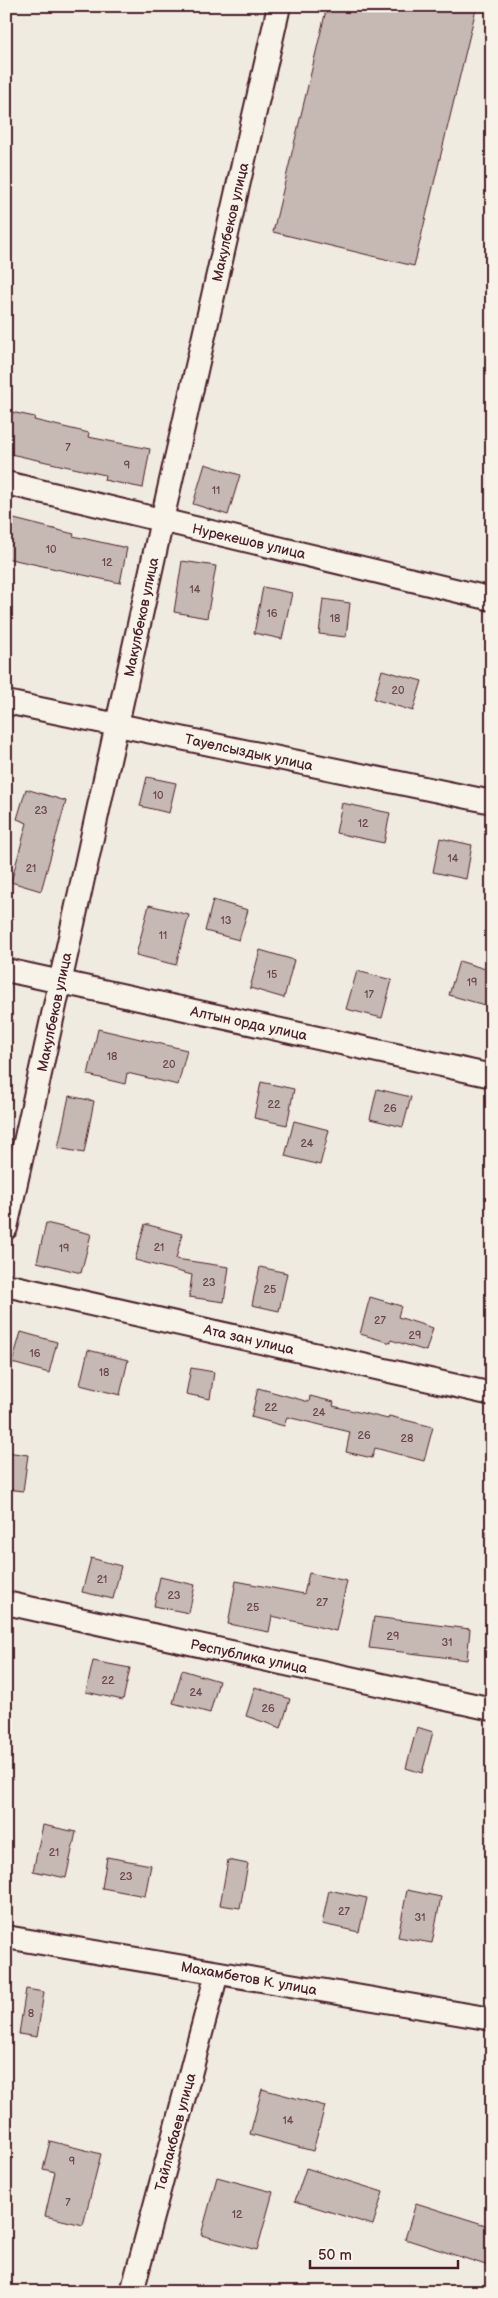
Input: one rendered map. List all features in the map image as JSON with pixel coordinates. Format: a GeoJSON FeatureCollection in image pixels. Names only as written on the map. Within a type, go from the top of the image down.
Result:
{"type":"FeatureCollection","features":[{"type":"Feature","properties":{"kind":"street","name":"Макулбеков улица"},"geometry":{"type":"LineString","coordinates":[[6,1228],[162,520],[279,6]]}},
{"type":"Feature","properties":{"kind":"street","name":"Нурекешов улица"},"geometry":{"type":"LineString","coordinates":[[6,482],[492,599]]}},
{"type":"Feature","properties":{"kind":"street","name":"Тауелсыздык улица"},"geometry":{"type":"LineString","coordinates":[[6,702],[492,802]]}},
{"type":"Feature","properties":{"kind":"street","name":"Алтын орда улица"},"geometry":{"type":"LineString","coordinates":[[6,970],[492,1076]]}},
{"type":"Feature","properties":{"kind":"street","name":"Ата зан улица"},"geometry":{"type":"LineString","coordinates":[[6,1285],[492,1394]]}},
{"type":"Feature","properties":{"kind":"street","name":"Республика улица"},"geometry":{"type":"LineString","coordinates":[[6,1603],[492,1709]]}},
{"type":"Feature","properties":{"kind":"street","name":"Махамбетов К. улица"},"geometry":{"type":"LineString","coordinates":[[6,1937],[492,2019]]}},
{"type":"Feature","properties":{"kind":"street","name":"Тайлакбаев улица"},"geometry":{"type":"LineString","coordinates":[[132,2292],[218,1973]]}},
{"type":"Feature","properties":{"kind":"building"},"geometry":{"type":"Polygon","coordinates":[[[327,6],[463,6],[476,9],[414,266],[273,232],[327,6]]]}},
{"type":"Feature","properties":{"kind":"building"},"geometry":{"type":"Polygon","coordinates":[[[6,411],[35,417],[34,420],[89,433],[88,437],[150,449],[143,488],[104,480],[105,475],[6,453],[6,411]]]}},
{"type":"Feature","properties":{"kind":"building"},"geometry":{"type":"Polygon","coordinates":[[[205,464],[240,475],[228,515],[193,504],[205,464]]]}},
{"type":"Feature","properties":{"kind":"building"},"geometry":{"type":"Polygon","coordinates":[[[6,517],[74,534],[73,536],[127,548],[120,583],[6,558],[6,517]]]}},
{"type":"Feature","properties":{"kind":"building"},"geometry":{"type":"Polygon","coordinates":[[[182,561],[216,566],[207,618],[174,612],[182,561]]]}},
{"type":"Feature","properties":{"kind":"building"},"geometry":{"type":"Polygon","coordinates":[[[263,587],[292,593],[282,639],[254,633],[263,587]]]}},
{"type":"Feature","properties":{"kind":"building"},"geometry":{"type":"Polygon","coordinates":[[[323,599],[350,603],[346,637],[319,634],[323,599]]]}},
{"type":"Feature","properties":{"kind":"building"},"geometry":{"type":"Polygon","coordinates":[[[382,670],[422,681],[413,711],[374,699],[382,670]]]}},
{"type":"Feature","properties":{"kind":"building"},"geometry":{"type":"Polygon","coordinates":[[[147,777],[176,783],[169,813],[140,806],[147,777]]]}},
{"type":"Feature","properties":{"kind":"building"},"geometry":{"type":"Polygon","coordinates":[[[26,789],[66,801],[41,891],[11,882],[27,823],[17,819],[26,789]]]}},
{"type":"Feature","properties":{"kind":"building"},"geometry":{"type":"Polygon","coordinates":[[[342,803],[390,813],[384,843],[336,833],[342,803]]]}},
{"type":"Feature","properties":{"kind":"building"},"geometry":{"type":"Polygon","coordinates":[[[440,838],[472,845],[466,879],[433,872],[440,838]]]}},
{"type":"Feature","properties":{"kind":"building"},"geometry":{"type":"Polygon","coordinates":[[[213,900],[248,910],[239,940],[205,931],[213,900]]]}},
{"type":"Feature","properties":{"kind":"building"},"geometry":{"type":"Polygon","coordinates":[[[149,905],[189,915],[176,965],[136,955],[149,905]]]}},
{"type":"Feature","properties":{"kind":"building"},"geometry":{"type":"Polygon","coordinates":[[[260,950],[294,960],[284,998],[250,988],[260,950]]]}},
{"type":"Feature","properties":{"kind":"building"},"geometry":{"type":"Polygon","coordinates":[[[459,961],[492,971],[492,993],[488,1006],[449,995],[459,961]]]}},
{"type":"Feature","properties":{"kind":"building"},"geometry":{"type":"Polygon","coordinates":[[[357,971],[392,980],[382,1018],[346,1009],[357,971]]]}},
{"type":"Feature","properties":{"kind":"building"},"geometry":{"type":"Polygon","coordinates":[[[98,1029],[187,1050],[178,1085],[127,1073],[125,1084],[88,1075],[98,1029]]]}},
{"type":"Feature","properties":{"kind":"building"},"geometry":{"type":"Polygon","coordinates":[[[261,1082],[294,1089],[287,1125],[254,1118],[261,1082]]]}},
{"type":"Feature","properties":{"kind":"building"},"geometry":{"type":"Polygon","coordinates":[[[377,1089],[411,1097],[403,1127],[370,1119],[377,1089]]]}},
{"type":"Feature","properties":{"kind":"building"},"geometry":{"type":"Polygon","coordinates":[[[69,1096],[94,1101],[84,1153],[58,1148],[69,1096]]]}},
{"type":"Feature","properties":{"kind":"building"},"geometry":{"type":"Polygon","coordinates":[[[294,1121],[329,1130],[320,1165],[285,1156],[294,1121]]]}},
{"type":"Feature","properties":{"kind":"building"},"geometry":{"type":"Polygon","coordinates":[[[46,1223],[91,1234],[81,1273],[37,1262],[46,1223]]]}},
{"type":"Feature","properties":{"kind":"building"},"geometry":{"type":"Polygon","coordinates":[[[145,1224],[182,1234],[176,1259],[229,1267],[224,1302],[189,1297],[192,1275],[135,1260],[145,1224]]]}},
{"type":"Feature","properties":{"kind":"building"},"geometry":{"type":"Polygon","coordinates":[[[260,1267],[287,1273],[279,1311],[252,1305],[260,1267]]]}},
{"type":"Feature","properties":{"kind":"building"},"geometry":{"type":"Polygon","coordinates":[[[370,1297],[401,1306],[398,1317],[433,1328],[426,1351],[391,1340],[391,1343],[360,1334],[370,1297]]]}},
{"type":"Feature","properties":{"kind":"building"},"geometry":{"type":"Polygon","coordinates":[[[21,1332],[57,1342],[49,1373],[12,1363],[21,1332]]]}},
{"type":"Feature","properties":{"kind":"building"},"geometry":{"type":"Polygon","coordinates":[[[88,1350],[128,1360],[120,1395],[80,1385],[88,1350]]]}},
{"type":"Feature","properties":{"kind":"building"},"geometry":{"type":"Polygon","coordinates":[[[191,1368],[214,1372],[210,1399],[186,1394],[191,1368]]]}},
{"type":"Feature","properties":{"kind":"building"},"geometry":{"type":"Polygon","coordinates":[[[258,1388],[309,1402],[310,1396],[334,1402],[333,1406],[388,1419],[389,1416],[433,1427],[424,1461],[375,1448],[372,1458],[346,1452],[350,1432],[287,1417],[284,1426],[251,1417],[258,1388]]]}},
{"type":"Feature","properties":{"kind":"building"},"geometry":{"type":"Polygon","coordinates":[[[6,1452],[28,1455],[23,1491],[6,1489],[6,1452]]]}},
{"type":"Feature","properties":{"kind":"building"},"geometry":{"type":"Polygon","coordinates":[[[91,1558],[121,1566],[113,1599],[82,1592],[91,1558]]]}},
{"type":"Feature","properties":{"kind":"building"},"geometry":{"type":"Polygon","coordinates":[[[309,1573],[347,1581],[336,1631],[272,1616],[269,1632],[228,1624],[236,1581],[304,1594],[309,1573]]]}},
{"type":"Feature","properties":{"kind":"building"},"geometry":{"type":"Polygon","coordinates":[[[160,1577],[195,1585],[189,1613],[154,1606],[160,1577]]]}},
{"type":"Feature","properties":{"kind":"building"},"geometry":{"type":"Polygon","coordinates":[[[374,1617],[470,1629],[467,1660],[369,1648],[374,1617]]]}},
{"type":"Feature","properties":{"kind":"building"},"geometry":{"type":"Polygon","coordinates":[[[93,1661],[130,1668],[123,1700],[86,1692],[93,1661]]]}},
{"type":"Feature","properties":{"kind":"building"},"geometry":{"type":"Polygon","coordinates":[[[182,1670],[219,1681],[210,1713],[173,1703],[182,1670]]]}},
{"type":"Feature","properties":{"kind":"building"},"geometry":{"type":"Polygon","coordinates":[[[255,1687],[290,1699],[281,1728],[246,1716],[255,1687]]]}},
{"type":"Feature","properties":{"kind":"building"},"geometry":{"type":"Polygon","coordinates":[[[417,1727],[433,1732],[422,1773],[406,1768],[417,1727]]]}},
{"type":"Feature","properties":{"kind":"building"},"geometry":{"type":"Polygon","coordinates":[[[43,1825],[76,1832],[66,1878],[33,1871],[43,1825]]]}},
{"type":"Feature","properties":{"kind":"building"},"geometry":{"type":"Polygon","coordinates":[[[107,1857],[151,1865],[145,1896],[102,1888],[107,1857]]]}},
{"type":"Feature","properties":{"kind":"building"},"geometry":{"type":"Polygon","coordinates":[[[228,1860],[248,1864],[240,1908],[220,1905],[228,1860]]]}},
{"type":"Feature","properties":{"kind":"building"},"geometry":{"type":"Polygon","coordinates":[[[329,1890],[367,1898],[359,1932],[322,1924],[329,1890]]]}},
{"type":"Feature","properties":{"kind":"building"},"geometry":{"type":"Polygon","coordinates":[[[407,1890],[441,1897],[432,1943],[398,1937],[407,1890]]]}},
{"type":"Feature","properties":{"kind":"building"},"geometry":{"type":"Polygon","coordinates":[[[26,1989],[44,1992],[37,2037],[19,2034],[26,1989]]]}},
{"type":"Feature","properties":{"kind":"building"},"geometry":{"type":"Polygon","coordinates":[[[262,2089],[325,2106],[313,2151],[250,2134],[262,2089]]]}},
{"type":"Feature","properties":{"kind":"building"},"geometry":{"type":"Polygon","coordinates":[[[50,2141],[101,2154],[83,2225],[45,2216],[55,2172],[43,2169],[50,2141]]]}},
{"type":"Feature","properties":{"kind":"building"},"geometry":{"type":"Polygon","coordinates":[[[306,2168],[383,2192],[373,2225],[295,2201],[306,2168]]]}},
{"type":"Feature","properties":{"kind":"building"},"geometry":{"type":"Polygon","coordinates":[[[217,2177],[273,2192],[257,2250],[201,2235],[217,2177]]]}},
{"type":"Feature","properties":{"kind":"building"},"geometry":{"type":"Polygon","coordinates":[[[416,2203],[492,2227],[492,2267],[405,2239],[416,2203]]]}}]}
